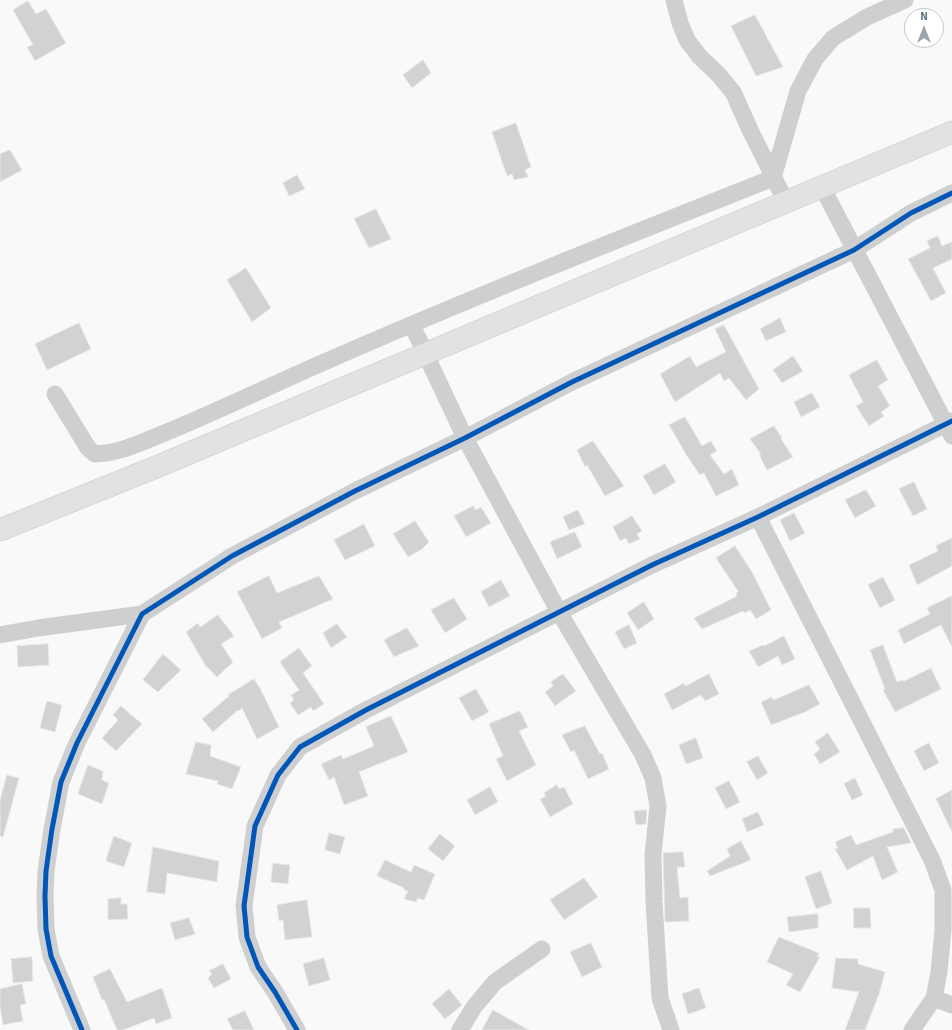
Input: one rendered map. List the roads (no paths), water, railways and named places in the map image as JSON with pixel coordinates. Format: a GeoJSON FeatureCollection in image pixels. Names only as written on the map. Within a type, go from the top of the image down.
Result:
{"type":"FeatureCollection","features":[{"type":"Feature","properties":{"kind":"main road"},"geometry":{"type":"LineString","coordinates":[[0,530],[161,465],[952,132]]}},
{"type":"Feature","properties":{"kind":"street"},"geometry":{"type":"LineString","coordinates":[[674,0],[680,23],[687,40],[700,57],[718,74],[733,92],[773,178],[786,202]]}},
{"type":"Feature","properties":{"kind":"street"},"geometry":{"type":"LineString","coordinates":[[773,178],[798,91],[814,59],[833,38],[867,17],[905,0]]}},
{"type":"Feature","properties":{"kind":"street"},"geometry":{"type":"LineString","coordinates":[[55,394],[88,448],[95,454],[107,454],[138,444],[537,272],[773,178]]}},
{"type":"Feature","properties":{"kind":"street"},"geometry":{"type":"LineString","coordinates":[[297,1030],[275,992],[258,968],[247,937],[244,906],[255,826],[278,775],[300,747],[366,710],[652,565],[950,427],[854,250],[822,187]]}},
{"type":"Feature","properties":{"kind":"street"},"geometry":{"type":"LineString","coordinates":[[0,636],[38,628],[142,614],[232,556],[355,491],[465,438],[572,382],[854,250],[911,213],[952,193]]}},
{"type":"Feature","properties":{"kind":"street"},"geometry":{"type":"LineString","coordinates":[[412,325],[465,438],[559,612],[643,755],[653,778],[658,806],[653,855],[654,902],[660,998],[671,1030]]}},
{"type":"Feature","properties":{"kind":"street"},"geometry":{"type":"LineString","coordinates":[[758,517],[932,860],[943,890],[943,930],[939,972],[934,998],[912,1030]]}},
{"type":"Feature","properties":{"kind":"street"},"geometry":{"type":"LineString","coordinates":[[82,1030],[50,956],[46,929],[45,889],[52,829],[61,782],[77,743],[142,614]]}},
{"type":"Feature","properties":{"kind":"street"},"geometry":{"type":"LineString","coordinates":[[460,1030],[474,1007],[495,982],[542,950]]}},
{"type":"Feature","properties":{"kind":"street"},"geometry":{"type":"LineString","coordinates":[[934,998],[952,1004]]}}]}
